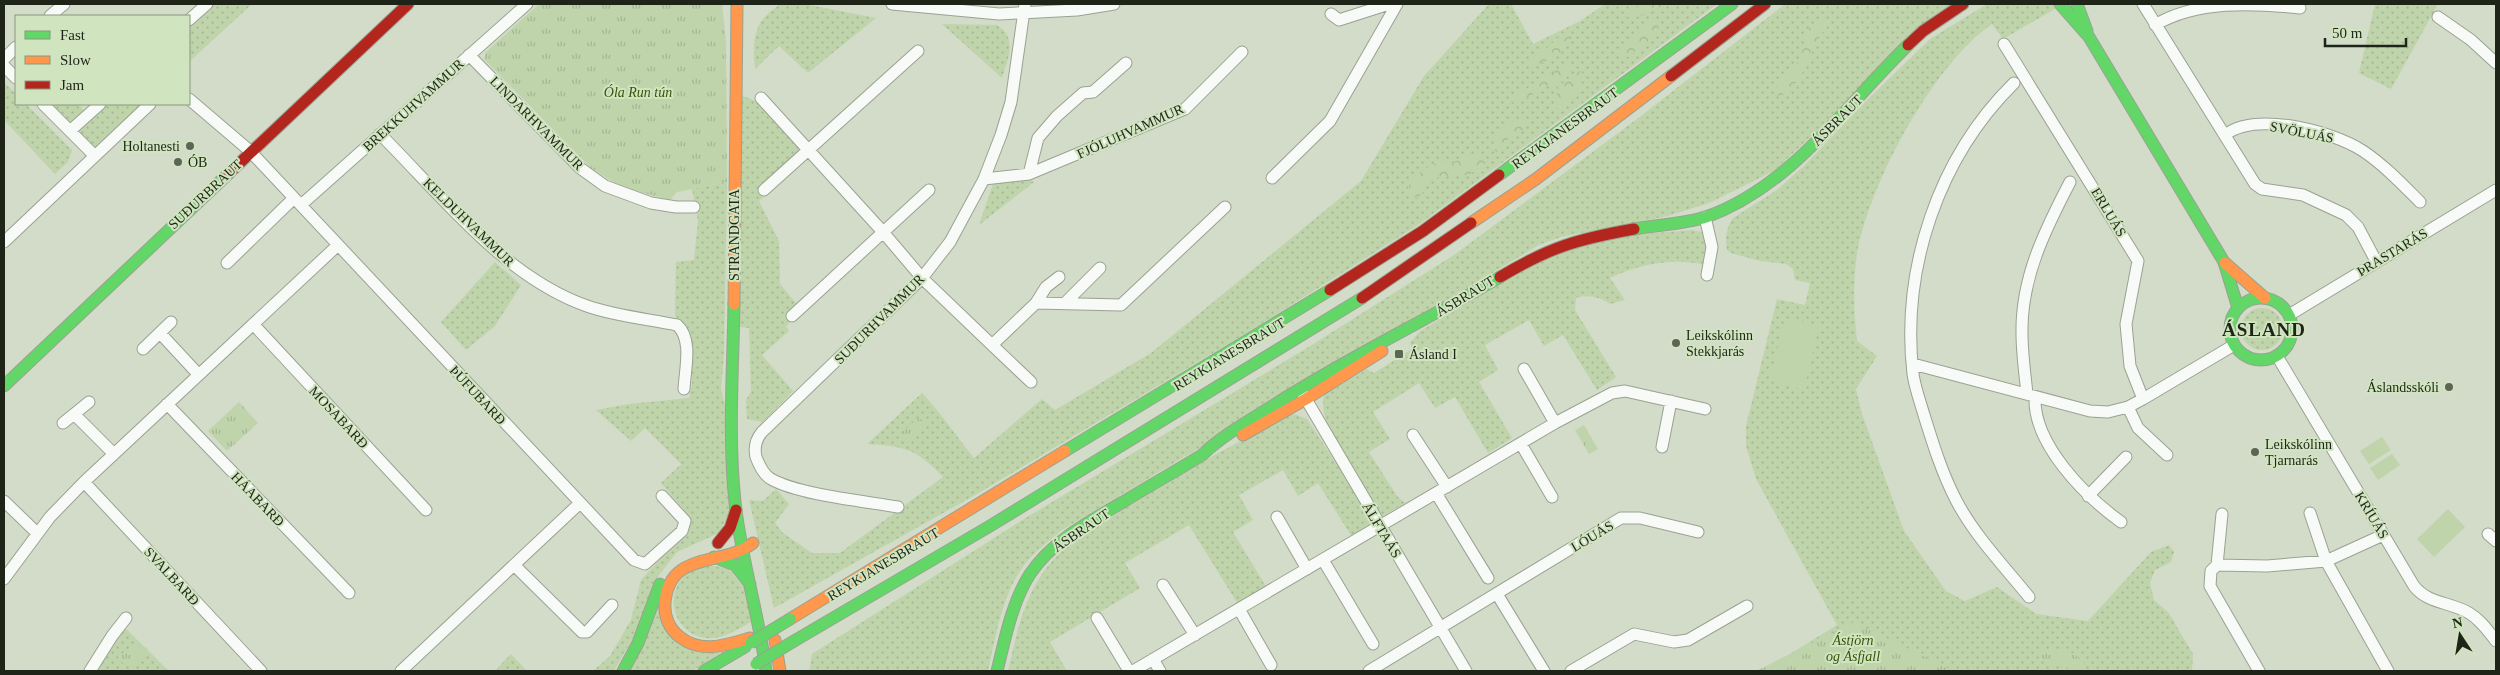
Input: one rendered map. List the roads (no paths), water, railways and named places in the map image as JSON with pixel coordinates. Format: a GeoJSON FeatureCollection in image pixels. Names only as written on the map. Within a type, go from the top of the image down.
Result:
{"type":"FeatureCollection","features":[{"type":"Feature","properties":{"kind":"main road","name":"SUÐURBRAUT"},"geometry":{"type":"LineString","coordinates":[[4,386],[250,151],[408,4]]}},
{"type":"Feature","properties":{"kind":"main road","name":"STRANDGATA"},"geometry":{"type":"LineString","coordinates":[[728,4],[735,52]]}},
{"type":"Feature","properties":{"kind":"main road","name":"STRANDGATA"},"geometry":{"type":"LineString","coordinates":[[737,4],[735,52],[733,418],[731,452],[742,552],[750,584],[766,671]]}},
{"type":"Feature","properties":{"kind":"main road","name":"REYKJANESBRAUT"},"geometry":{"type":"LineString","coordinates":[[704,671],[770,626],[790,619],[1369,267],[1439,220],[1732,4]]}},
{"type":"Feature","properties":{"kind":"main road","name":"REYKJANESBRAUT"},"geometry":{"type":"LineString","coordinates":[[744,671],[990,526],[1348,307],[1536,179],[1765,4]]}},
{"type":"Feature","properties":{"kind":"main road","name":"ÁSBRAUT"},"geometry":{"type":"LineString","coordinates":[[997,671],[1008,628],[1022,589],[1031,573],[1050,551],[1079,528],[1202,455],[1219,449],[1306,399],[1426,320],[1509,270],[1564,244],[1589,237],[1705,217],[1746,198],[1778,176],[1802,155],[1923,31],[1961,6],[1975,4]]}},
{"type":"Feature","properties":{"kind":"main road"},"geometry":{"type":"LineString","coordinates":[[2060,4],[2089,37],[2224,262],[2238,308]]}},
{"type":"Feature","properties":{"kind":"main road"},"geometry":{"type":"LineString","coordinates":[[2077,4],[2089,37]]}},
{"type":"Feature","properties":{"kind":"main road"},"geometry":{"type":"LineString","coordinates":[[2224,262],[2265,298],[2275,301],[2289,315],[2292,334],[2289,342],[2277,356],[2258,360],[2241,352],[2234,345],[2230,326],[2238,308],[2246,302],[2265,298]]}},
{"type":"Feature","properties":{"kind":"main road","name":"ÁSBRAUT"},"geometry":{"type":"LineString","coordinates":[[1202,455],[1216,442],[1300,388],[1403,329],[1426,320]]}},
{"type":"Feature","properties":{"kind":"main road","name":"STRANDGATA"},"geometry":{"type":"LineString","coordinates":[[733,418],[754,547]]}},
{"type":"Feature","properties":{"kind":"main road"},"geometry":{"type":"LineString","coordinates":[[718,543],[730,528],[736,510]]}},
{"type":"Feature","properties":{"kind":"main road"},"geometry":{"type":"LineString","coordinates":[[705,546],[740,538],[754,547]]}},
{"type":"Feature","properties":{"kind":"main road"},"geometry":{"type":"LineString","coordinates":[[750,641],[705,648],[682,639],[669,623],[665,601],[672,581],[690,564],[742,552],[754,547]]}},
{"type":"Feature","properties":{"kind":"main road"},"geometry":{"type":"LineString","coordinates":[[623,671],[638,644],[664,575],[676,561],[688,553]]}},
{"type":"Feature","properties":{"kind":"main road"},"geometry":{"type":"LineString","coordinates":[[714,557],[735,565],[750,584]]}},
{"type":"Feature","properties":{"kind":"main road"},"geometry":{"type":"LineString","coordinates":[[770,626],[780,671]]}},
{"type":"Feature","properties":{"kind":"street"},"geometry":{"type":"LineString","coordinates":[[51,15],[64,4]]}},
{"type":"Feature","properties":{"kind":"street"},"geometry":{"type":"LineString","coordinates":[[190,19],[206,4]]}},
{"type":"Feature","properties":{"kind":"street"},"geometry":{"type":"LineString","coordinates":[[900,4],[990,14],[1024,9],[1077,10],[1114,4]]}},
{"type":"Feature","properties":{"kind":"street"},"geometry":{"type":"LineString","coordinates":[[1331,14],[1339,20],[1389,4]]}},
{"type":"Feature","properties":{"kind":"street"},"geometry":{"type":"LineString","coordinates":[[1272,178],[1330,120],[1397,4]]}},
{"type":"Feature","properties":{"kind":"street"},"geometry":{"type":"LineString","coordinates":[[2143,4],[2256,185],[2262,190],[2303,194],[2346,216],[2358,227],[2376,261]]}},
{"type":"Feature","properties":{"kind":"street"},"geometry":{"type":"LineString","coordinates":[[2155,25],[2165,19],[2218,7],[2266,4],[2300,8]]}},
{"type":"Feature","properties":{"kind":"street","name":"BREKKUHVAMMUR"},"geometry":{"type":"LineString","coordinates":[[227,263],[297,202],[380,134],[525,5]]}},
{"type":"Feature","properties":{"kind":"street","name":"SUÐURHVAMMUR"},"geometry":{"type":"LineString","coordinates":[[898,507],[798,489],[772,480],[762,470],[757,460],[756,445],[762,432],[922,278],[950,242],[984,179],[1011,102],[1024,9]]}},
{"type":"Feature","properties":{"kind":"street"},"geometry":{"type":"LineString","coordinates":[[2438,17],[2471,40],[2496,63]]}},
{"type":"Feature","properties":{"kind":"street","name":"ERLUÁS"},"geometry":{"type":"LineString","coordinates":[[2004,44],[2138,261],[2126,324],[2130,366],[2143,399]]}},
{"type":"Feature","properties":{"kind":"street"},"geometry":{"type":"LineString","coordinates":[[4,59],[15,48]]}},
{"type":"Feature","properties":{"kind":"street"},"geometry":{"type":"LineString","coordinates":[[764,190],[918,51]]}},
{"type":"Feature","properties":{"kind":"street","name":"FJÓLUHVAMMUR"},"geometry":{"type":"LineString","coordinates":[[984,179],[1029,174],[1185,109],[1242,52]]}},
{"type":"Feature","properties":{"kind":"street","name":"LINDARHVAMMUR"},"geometry":{"type":"LineString","coordinates":[[469,55],[580,168],[605,186],[651,203],[676,208],[694,207]]}},
{"type":"Feature","properties":{"kind":"street"},"geometry":{"type":"LineString","coordinates":[[1029,174],[1038,138],[1083,93],[1093,92],[1126,63]]}},
{"type":"Feature","properties":{"kind":"street"},"geometry":{"type":"LineString","coordinates":[[4,66],[15,77]]}},
{"type":"Feature","properties":{"kind":"street"},"geometry":{"type":"LineString","coordinates":[[2014,84],[1985,115],[1966,144],[1947,176],[1932,210],[1913,295],[1913,364],[1917,393],[1933,444],[1956,502],[1975,530],[2029,597]]}},
{"type":"Feature","properties":{"kind":"street"},"geometry":{"type":"LineString","coordinates":[[761,98],[883,232],[922,278],[1031,382]]}},
{"type":"Feature","properties":{"kind":"street","name":"ÞÚFUBARÐ"},"geometry":{"type":"LineString","coordinates":[[190,100],[250,151],[634,560],[645,564],[682,531],[686,521],[662,496]]}},
{"type":"Feature","properties":{"kind":"street"},"geometry":{"type":"LineString","coordinates":[[44,105],[71,130],[94,156]]}},
{"type":"Feature","properties":{"kind":"street"},"geometry":{"type":"LineString","coordinates":[[71,130],[99,105]]}},
{"type":"Feature","properties":{"kind":"street"},"geometry":{"type":"LineString","coordinates":[[4,242],[149,105]]}},
{"type":"Feature","properties":{"kind":"street","name":"SVÖLUÁS"},"geometry":{"type":"LineString","coordinates":[[2224,135],[2234,128],[2257,124],[2280,125],[2344,140],[2380,164],[2420,202]]}},
{"type":"Feature","properties":{"kind":"street","name":"KELDUHVAMMUR"},"geometry":{"type":"LineString","coordinates":[[380,134],[470,226],[504,259],[525,275],[588,306],[677,325],[684,331],[686,340],[684,389]]}},
{"type":"Feature","properties":{"kind":"street"},"geometry":{"type":"LineString","coordinates":[[2070,182],[2040,244],[2027,286],[2022,332],[2031,396],[2036,420],[2050,447],[2063,466],[2088,496],[2121,522]]}},
{"type":"Feature","properties":{"kind":"street"},"geometry":{"type":"LineString","coordinates":[[792,316],[928,190]]}},
{"type":"Feature","properties":{"kind":"street","name":"ÞRASTARÁS"},"geometry":{"type":"LineString","coordinates":[[2289,315],[2496,190]]}},
{"type":"Feature","properties":{"kind":"street"},"geometry":{"type":"LineString","coordinates":[[1036,303],[1121,305],[1225,207]]}},
{"type":"Feature","properties":{"kind":"street"},"geometry":{"type":"LineString","coordinates":[[1705,217],[1712,247],[1707,275]]}},
{"type":"Feature","properties":{"kind":"street"},"geometry":{"type":"LineString","coordinates":[[4,579],[37,533],[84,482],[338,245]]}},
{"type":"Feature","properties":{"kind":"street"},"geometry":{"type":"LineString","coordinates":[[1065,303],[1100,268]]}},
{"type":"Feature","properties":{"kind":"street"},"geometry":{"type":"LineString","coordinates":[[992,345],[1036,303],[1046,287],[1059,278]]}},
{"type":"Feature","properties":{"kind":"street"},"geometry":{"type":"LineString","coordinates":[[143,349],[171,322]]}},
{"type":"Feature","properties":{"kind":"street","name":"MOSABARÐ"},"geometry":{"type":"LineString","coordinates":[[253,324],[426,510]]}},
{"type":"Feature","properties":{"kind":"street"},"geometry":{"type":"LineString","coordinates":[[160,333],[198,374]]}},
{"type":"Feature","properties":{"kind":"street"},"geometry":{"type":"LineString","coordinates":[[1913,364],[2090,411],[2108,412],[2128,407],[2234,345]]}},
{"type":"Feature","properties":{"kind":"street","name":"KRÍUÁS"},"geometry":{"type":"LineString","coordinates":[[2277,356],[2420,593],[2437,602],[2468,612],[2478,619],[2496,641]]}},
{"type":"Feature","properties":{"kind":"street"},"geometry":{"type":"LineString","coordinates":[[1524,369],[1556,423]]}},
{"type":"Feature","properties":{"kind":"street","name":"ÁLFTAÁS"},"geometry":{"type":"LineString","coordinates":[[1300,388],[1466,671]]}},
{"type":"Feature","properties":{"kind":"street"},"geometry":{"type":"LineString","coordinates":[[1097,618],[1131,671],[1153,660],[1556,423],[1612,393],[1625,391],[1705,409]]}},
{"type":"Feature","properties":{"kind":"street"},"geometry":{"type":"LineString","coordinates":[[1662,447],[1671,401]]}},
{"type":"Feature","properties":{"kind":"street"},"geometry":{"type":"LineString","coordinates":[[63,423],[89,402]]}},
{"type":"Feature","properties":{"kind":"street","name":"HÁABARÐ"},"geometry":{"type":"LineString","coordinates":[[167,404],[349,593]]}},
{"type":"Feature","properties":{"kind":"street"},"geometry":{"type":"LineString","coordinates":[[2128,407],[2138,428],[2166,455]]}},
{"type":"Feature","properties":{"kind":"street"},"geometry":{"type":"LineString","coordinates":[[74,414],[114,454]]}},
{"type":"Feature","properties":{"kind":"street"},"geometry":{"type":"LineString","coordinates":[[1413,435],[1447,487]]}},
{"type":"Feature","properties":{"kind":"street"},"geometry":{"type":"LineString","coordinates":[[1521,444],[1552,496]]}},
{"type":"Feature","properties":{"kind":"street"},"geometry":{"type":"LineString","coordinates":[[2088,496],[2126,457]]}},
{"type":"Feature","properties":{"kind":"street","name":"SVALBARÐ"},"geometry":{"type":"LineString","coordinates":[[84,482],[261,671]]}},
{"type":"Feature","properties":{"kind":"street"},"geometry":{"type":"LineString","coordinates":[[1436,493],[1488,578]]}},
{"type":"Feature","properties":{"kind":"street"},"geometry":{"type":"LineString","coordinates":[[4,501],[37,533]]}},
{"type":"Feature","properties":{"kind":"street"},"geometry":{"type":"LineString","coordinates":[[401,671],[580,503]]}},
{"type":"Feature","properties":{"kind":"street"},"geometry":{"type":"LineString","coordinates":[[2310,513],[2326,561],[2388,671]]}},
{"type":"Feature","properties":{"kind":"street"},"geometry":{"type":"LineString","coordinates":[[2222,514],[2217,565],[2211,571],[2210,586],[2260,671]]}},
{"type":"Feature","properties":{"kind":"street"},"geometry":{"type":"LineString","coordinates":[[1277,517],[1308,569]]}},
{"type":"Feature","properties":{"kind":"street","name":"LÓUÁS"},"geometry":{"type":"LineString","coordinates":[[1369,671],[1388,666],[1440,628],[1621,518],[1640,518],[1698,532]]}},
{"type":"Feature","properties":{"kind":"street"},"geometry":{"type":"LineString","coordinates":[[2217,565],[2267,566],[2326,561],[2384,535]]}},
{"type":"Feature","properties":{"kind":"street"},"geometry":{"type":"LineString","coordinates":[[1323,560],[1373,644]]}},
{"type":"Feature","properties":{"kind":"street"},"geometry":{"type":"LineString","coordinates":[[514,565],[582,632],[587,632],[592,628],[612,605]]}},
{"type":"Feature","properties":{"kind":"street"},"geometry":{"type":"LineString","coordinates":[[1163,585],[1195,635]]}},
{"type":"Feature","properties":{"kind":"street"},"geometry":{"type":"LineString","coordinates":[[1497,594],[1544,671]]}},
{"type":"Feature","properties":{"kind":"street"},"geometry":{"type":"LineString","coordinates":[[1571,671],[1634,634],[1674,642],[1688,640],[1748,606]]}},
{"type":"Feature","properties":{"kind":"street"},"geometry":{"type":"LineString","coordinates":[[1239,609],[1271,664]]}},
{"type":"Feature","properties":{"kind":"street"},"geometry":{"type":"LineString","coordinates":[[90,671],[126,618]]}},
{"type":"Feature","properties":{"kind":"street"},"geometry":{"type":"LineString","coordinates":[[1153,660],[1160,671]]}},
{"type":"Feature","properties":{"kind":"place","name":"Holtanesti"},"geometry":{"type":"Point","coordinates":[190,146]}},
{"type":"Feature","properties":{"kind":"place","name":"ÓB"},"geometry":{"type":"Point","coordinates":[178,162]}},
{"type":"Feature","properties":{"kind":"place","name":"Leikskólinn Stekkjarás"},"geometry":{"type":"Point","coordinates":[1676,343]}},
{"type":"Feature","properties":{"kind":"place","name":"Ásland I"},"geometry":{"type":"Point","coordinates":[1399,354]}},
{"type":"Feature","properties":{"kind":"place","name":"Áslandsskóli"},"geometry":{"type":"Point","coordinates":[2449,387]}},
{"type":"Feature","properties":{"kind":"place","name":"Leikskólinn Tjarnarás"},"geometry":{"type":"Point","coordinates":[2255,452]}},
{"type":"Feature","properties":{"kind":"district","name":"ÁSLAND"},"geometry":{"type":"Point","coordinates":[2264,329]}},
{"type":"Feature","properties":{"kind":"park label","name":"Óla Run tún"},"geometry":{"type":"Point","coordinates":[638,92]}},
{"type":"Feature","properties":{"kind":"park label","name":"Ástjörn og Ásfjall"},"geometry":{"type":"Point","coordinates":[1853,648]}}]}
